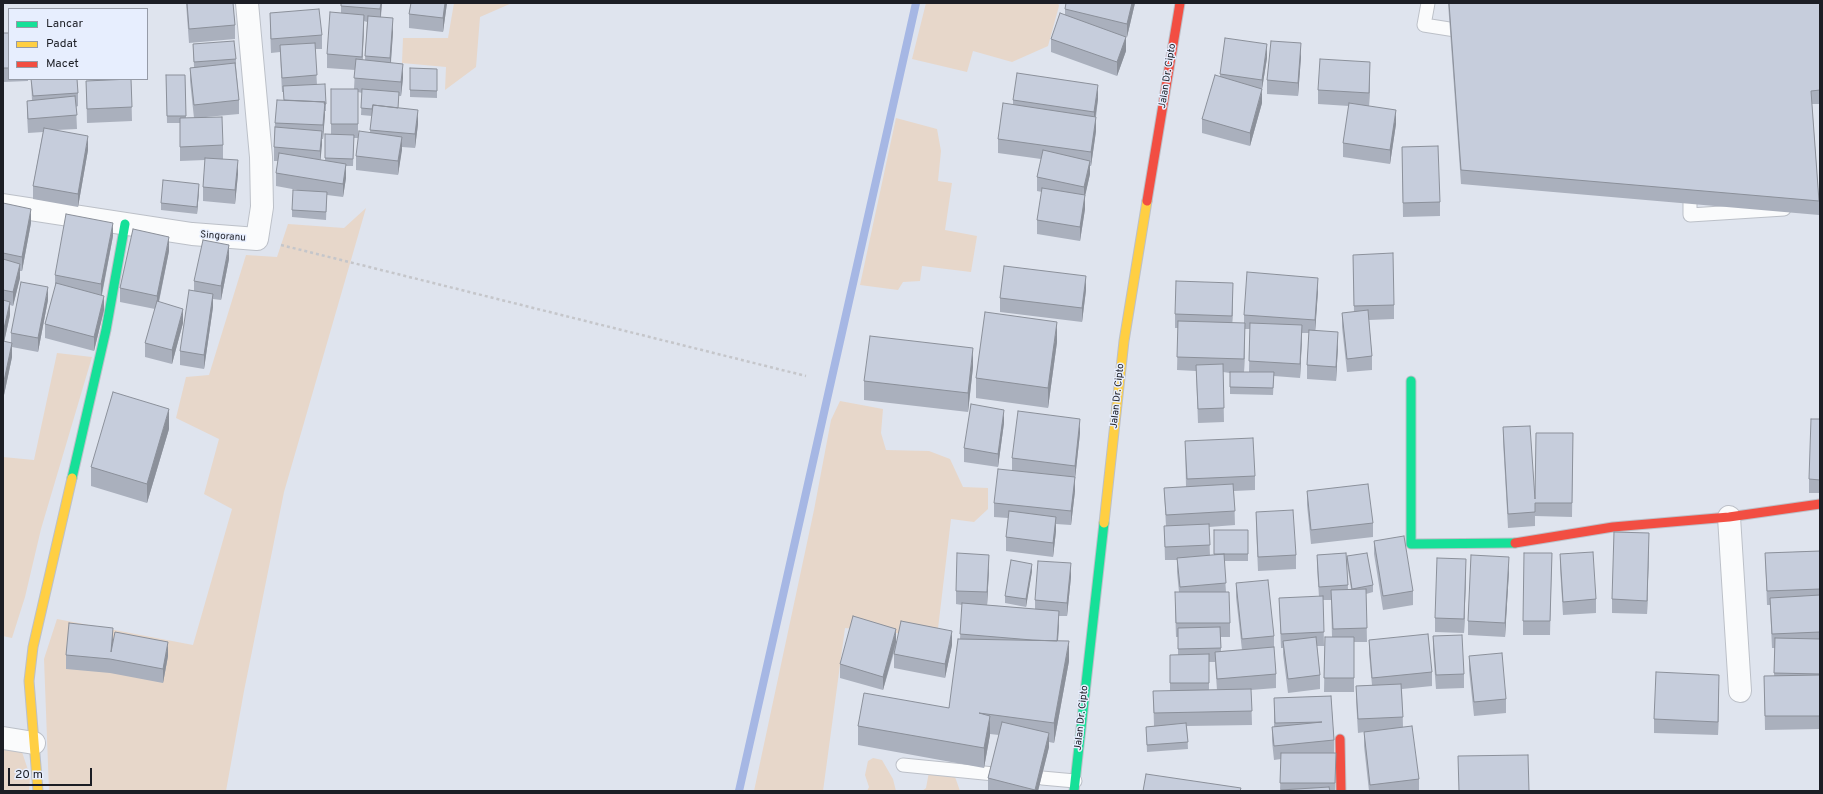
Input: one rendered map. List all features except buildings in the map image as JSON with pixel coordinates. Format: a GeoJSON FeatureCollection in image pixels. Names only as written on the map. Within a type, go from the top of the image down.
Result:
{"type":"FeatureCollection","features":[{"type":"Feature","properties":{"kind":"street","name":"Singoranu"},"geometry":{"type":"LineString","coordinates":[[3,205],[192,234],[257,239],[262,207],[261,157],[247,3]]}},
{"type":"Feature","properties":{"kind":"street","name":"Jalan Dr. Cipto"},"geometry":{"type":"LineString","coordinates":[[1074,786],[1124,342],[1180,3]]}},
{"type":"Feature","properties":{"kind":"street"},"geometry":{"type":"LineString","coordinates":[[38,791],[29,681],[32,647],[106,330],[125,224]]}},
{"type":"Feature","properties":{"kind":"street"},"geometry":{"type":"LineString","coordinates":[[1411,382],[1411,544],[1521,543],[1613,527],[1729,517],[1820,504]]}},
{"type":"Feature","properties":{"kind":"street"},"geometry":{"type":"LineString","coordinates":[[1729,517],[1740,691]]}},
{"type":"Feature","properties":{"kind":"street"},"geometry":{"type":"LineString","coordinates":[[3,738],[34,743]]}},
{"type":"Feature","properties":{"kind":"street"},"geometry":{"type":"LineString","coordinates":[[1340,739],[1342,791]]}},
{"type":"Feature","properties":{"kind":"lane"},"geometry":{"type":"LineString","coordinates":[[1428,3],[1424,25],[1479,34]]}},
{"type":"Feature","properties":{"kind":"lane"},"geometry":{"type":"LineString","coordinates":[[1690,176],[1690,215],[1796,208]]}},
{"type":"Feature","properties":{"kind":"lane"},"geometry":{"type":"LineString","coordinates":[[903,765],[994,774]]}},
{"type":"Feature","properties":{"kind":"lane"},"geometry":{"type":"LineString","coordinates":[[1042,778],[1074,786]]}},
{"type":"Feature","properties":{"kind":"path"},"geometry":{"type":"LineString","coordinates":[[257,239],[806,376]]}},
{"type":"Feature","properties":{"kind":"shaded area"},"geometry":{"type":"Polygon","coordinates":[[[454,3],[512,3],[480,17],[476,67],[445,90],[446,67],[402,63],[403,38],[448,38],[454,3]]]}},
{"type":"Feature","properties":{"kind":"shaded area"},"geometry":{"type":"Polygon","coordinates":[[[926,3],[1058,3],[1059,6],[1048,46],[1012,62],[973,51],[967,72],[912,59],[926,3]]]}},
{"type":"Feature","properties":{"kind":"shaded area"},"geometry":{"type":"Polygon","coordinates":[[[896,118],[937,129],[941,151],[938,181],[952,183],[945,230],[977,236],[971,272],[922,266],[920,281],[903,282],[898,290],[860,285],[896,118]]]}},
{"type":"Feature","properties":{"kind":"shaded area"},"geometry":{"type":"Polygon","coordinates":[[[366,208],[284,492],[244,691],[226,791],[49,791],[44,659],[57,619],[193,645],[232,509],[204,494],[219,439],[176,418],[186,377],[209,375],[246,255],[277,257],[288,224],[344,228],[366,208]]]}},
{"type":"Feature","properties":{"kind":"shaded area"},"geometry":{"type":"Polygon","coordinates":[[[57,353],[92,357],[41,529],[25,597],[12,638],[3,636],[3,457],[34,460],[57,353]]]}},
{"type":"Feature","properties":{"kind":"shaded area"},"geometry":{"type":"Polygon","coordinates":[[[840,401],[883,409],[881,433],[886,450],[929,451],[950,459],[963,487],[988,488],[988,509],[974,522],[951,519],[937,637],[845,628],[823,791],[754,791],[814,510],[831,420],[840,401]]]}},
{"type":"Feature","properties":{"kind":"shaded area"},"geometry":{"type":"Polygon","coordinates":[[[3,742],[20,746],[30,776],[29,791],[3,791],[3,742]]]}},
{"type":"Feature","properties":{"kind":"shaded area"},"geometry":{"type":"Polygon","coordinates":[[[873,758],[882,760],[893,779],[896,791],[867,791],[869,787],[865,775],[868,761],[873,758]]]}},
{"type":"Feature","properties":{"kind":"shaded area"},"geometry":{"type":"Polygon","coordinates":[[[929,772],[954,774],[960,791],[922,791],[926,788],[929,772]]]}},
{"type":"Feature","properties":{"kind":"waterway"},"geometry":{"type":"LineString","coordinates":[[739,791],[916,3]]}},
{"type":"Feature","properties":{"kind":"traffic: fast"},"geometry":{"type":"LineString","coordinates":[[72,478],[106,330],[125,224]]}},
{"type":"Feature","properties":{"kind":"traffic: fast"},"geometry":{"type":"LineString","coordinates":[[1411,381],[1411,544],[1515,543]]}},
{"type":"Feature","properties":{"kind":"traffic: fast"},"geometry":{"type":"LineString","coordinates":[[1074,791],[1104,523]]}},
{"type":"Feature","properties":{"kind":"traffic: slow"},"geometry":{"type":"LineString","coordinates":[[1104,523],[1124,341],[1147,201]]}},
{"type":"Feature","properties":{"kind":"traffic: slow"},"geometry":{"type":"LineString","coordinates":[[38,791],[29,681],[33,647],[72,478]]}},
{"type":"Feature","properties":{"kind":"traffic: jam"},"geometry":{"type":"LineString","coordinates":[[1147,201],[1180,3]]}},
{"type":"Feature","properties":{"kind":"traffic: jam"},"geometry":{"type":"LineString","coordinates":[[1515,543],[1613,527],[1729,517],[1820,504]]}},
{"type":"Feature","properties":{"kind":"traffic: jam"},"geometry":{"type":"LineString","coordinates":[[1340,739],[1341,791]]}}]}
